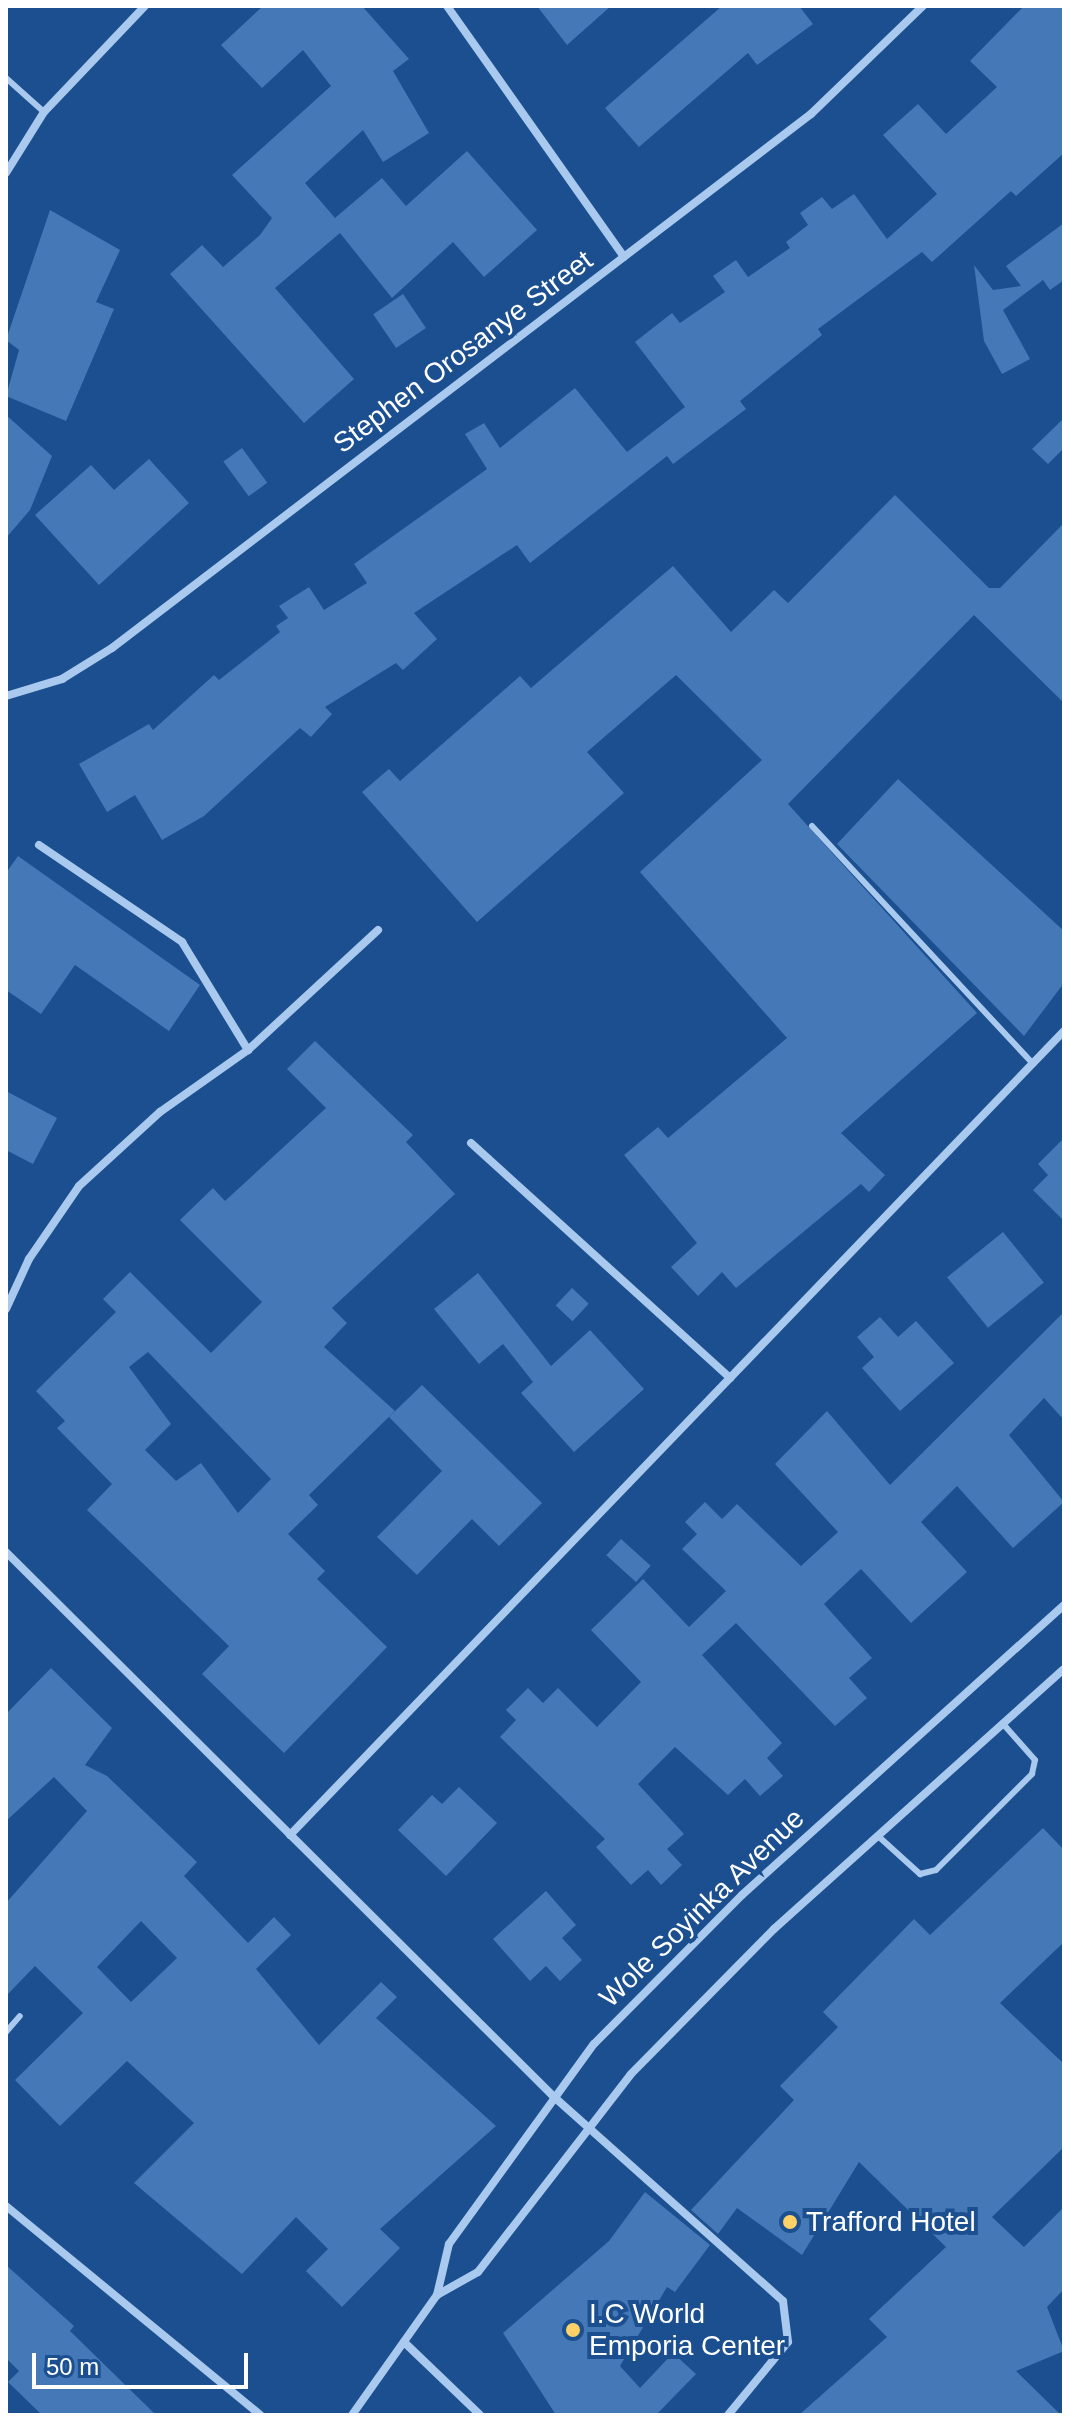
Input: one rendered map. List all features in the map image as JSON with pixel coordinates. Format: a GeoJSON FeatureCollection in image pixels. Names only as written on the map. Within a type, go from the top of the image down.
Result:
{"type":"FeatureCollection","features":[{"type":"Feature","properties":{"kind":"street"},"geometry":{"type":"LineString","coordinates":[[6,173],[44,112],[145,6]]}},
{"type":"Feature","properties":{"kind":"street"},"geometry":{"type":"LineString","coordinates":[[447,6],[624,257]]}},
{"type":"Feature","properties":{"kind":"street","name":"Stephen Orosanye Street"},"geometry":{"type":"LineString","coordinates":[[6,696],[62,679],[112,648],[811,114],[923,6]]}},
{"type":"Feature","properties":{"kind":"street"},"geometry":{"type":"LineString","coordinates":[[39,845],[182,942],[248,1050]]}},
{"type":"Feature","properties":{"kind":"street"},"geometry":{"type":"LineString","coordinates":[[6,1309],[79,1186],[160,1112],[248,1050],[378,930]]}},
{"type":"Feature","properties":{"kind":"street"},"geometry":{"type":"LineString","coordinates":[[290,1835],[1064,1031]]}},
{"type":"Feature","properties":{"kind":"street"},"geometry":{"type":"LineString","coordinates":[[471,1143],[730,1378]]}},
{"type":"Feature","properties":{"kind":"street"},"geometry":{"type":"LineString","coordinates":[[6,1552],[553,2096],[783,2301],[788,2342],[728,2415]]}},
{"type":"Feature","properties":{"kind":"street","name":"Wole Soyinka Avenue"},"geometry":{"type":"LineString","coordinates":[[437,2295],[449,2244],[553,2096],[594,2044],[742,1895],[1064,1605]]}},
{"type":"Feature","properties":{"kind":"street","name":"Wole Soyinka Avenue"},"geometry":{"type":"LineString","coordinates":[[352,2415],[437,2295],[496,2253],[587,2126],[763,1940],[1064,1669]]}},
{"type":"Feature","properties":{"kind":"street"},"geometry":{"type":"LineString","coordinates":[[6,2206],[260,2415]]}},
{"type":"Feature","properties":{"kind":"street"},"geometry":{"type":"LineString","coordinates":[[404,2342],[480,2415]]}},
{"type":"Feature","properties":{"kind":"lane"},"geometry":{"type":"LineString","coordinates":[[6,78],[44,112]]}},
{"type":"Feature","properties":{"kind":"lane"},"geometry":{"type":"LineString","coordinates":[[812,826],[1033,1064]]}},
{"type":"Feature","properties":{"kind":"lane"},"geometry":{"type":"LineString","coordinates":[[878,1836],[920,1874],[936,1870],[1032,1774],[1035,1760],[1003,1724]]}},
{"type":"Feature","properties":{"kind":"lane"},"geometry":{"type":"LineString","coordinates":[[6,2032],[20,2016]]}},
{"type":"Feature","properties":{"kind":"building"},"geometry":{"type":"Polygon","coordinates":[[[263,6],[362,6],[409,59],[393,71],[429,133],[383,162],[363,130],[305,183],[335,218],[382,178],[406,206],[467,151],[537,230],[484,277],[453,242],[392,298],[340,233],[275,288],[354,379],[304,423],[170,274],[202,245],[223,267],[260,235],[272,218],[232,175],[331,86],[303,50],[262,88],[221,45],[263,6]]]}},
{"type":"Feature","properties":{"kind":"building"},"geometry":{"type":"Polygon","coordinates":[[[537,6],[611,6],[567,45],[537,6]]]}},
{"type":"Feature","properties":{"kind":"building"},"geometry":{"type":"Polygon","coordinates":[[[722,6],[799,6],[813,24],[757,65],[748,53],[639,147],[605,108],[722,6]]]}},
{"type":"Feature","properties":{"kind":"building"},"geometry":{"type":"Polygon","coordinates":[[[1024,6],[1064,6],[1064,153],[1016,196],[1011,191],[932,262],[922,252],[818,329],[822,335],[740,401],[746,409],[673,464],[667,456],[530,563],[517,545],[414,613],[437,639],[403,670],[396,663],[325,707],[332,714],[311,737],[300,728],[204,816],[162,840],[135,795],[107,812],[79,764],[149,724],[153,730],[214,675],[219,680],[280,632],[276,626],[288,618],[279,606],[309,587],[324,610],[367,583],[354,564],[487,469],[465,434],[484,423],[500,448],[575,388],[627,452],[685,407],[635,342],[672,313],[680,323],[725,292],[713,276],[736,260],[748,277],[790,248],[786,242],[808,225],[800,213],[822,197],[832,209],[854,194],[887,239],[937,194],[883,135],[918,104],[946,134],[997,87],[970,61],[1024,6]]]}},
{"type":"Feature","properties":{"kind":"building"},"geometry":{"type":"Polygon","coordinates":[[[50,210],[120,250],[96,302],[114,309],[66,421],[6,396],[19,350],[6,340],[50,210]]]}},
{"type":"Feature","properties":{"kind":"building"},"geometry":{"type":"Polygon","coordinates":[[[1064,223],[1064,280],[1050,290],[1043,280],[1003,310],[1030,359],[1002,374],[984,341],[974,265],[993,290],[1021,286],[1006,266],[1064,223]]]}},
{"type":"Feature","properties":{"kind":"building"},"geometry":{"type":"Polygon","coordinates":[[[403,294],[426,328],[396,348],[373,314],[403,294]]]}},
{"type":"Feature","properties":{"kind":"building"},"geometry":{"type":"Polygon","coordinates":[[[6,415],[52,456],[30,510],[6,538],[6,415]]]}},
{"type":"Feature","properties":{"kind":"building"},"geometry":{"type":"Polygon","coordinates":[[[1064,418],[1064,448],[1048,464],[1032,449],[1064,418]]]}},
{"type":"Feature","properties":{"kind":"building"},"geometry":{"type":"Polygon","coordinates":[[[242,448],[267,483],[249,496],[223,462],[242,448]]]}},
{"type":"Feature","properties":{"kind":"building"},"geometry":{"type":"Polygon","coordinates":[[[149,459],[189,503],[99,585],[35,515],[91,465],[114,490],[149,459]]]}},
{"type":"Feature","properties":{"kind":"building"},"geometry":{"type":"Polygon","coordinates":[[[895,495],[989,588],[1000,588],[1064,523],[1064,703],[974,615],[788,804],[977,1013],[841,1133],[885,1175],[869,1192],[861,1184],[736,1288],[722,1272],[698,1296],[671,1267],[697,1243],[624,1155],[658,1127],[668,1138],[787,1038],[640,872],[762,760],[676,675],[587,752],[624,793],[477,922],[362,792],[389,769],[400,781],[520,676],[531,688],[673,566],[731,632],[774,590],[788,603],[895,495]]]}},
{"type":"Feature","properties":{"kind":"building"},"geometry":{"type":"Polygon","coordinates":[[[898,779],[1064,931],[1064,983],[1024,1036],[837,844],[898,779]]]}},
{"type":"Feature","properties":{"kind":"building"},"geometry":{"type":"Polygon","coordinates":[[[18,856],[200,985],[169,1031],[75,965],[41,1014],[6,990],[6,873],[18,856]]]}},
{"type":"Feature","properties":{"kind":"building"},"geometry":{"type":"Polygon","coordinates":[[[315,1041],[413,1135],[406,1142],[455,1194],[332,1308],[347,1323],[324,1347],[395,1411],[309,1495],[318,1505],[288,1534],[325,1571],[317,1579],[387,1647],[284,1753],[202,1674],[229,1646],[87,1510],[112,1484],[57,1428],[65,1421],[36,1391],[116,1312],[103,1299],[130,1272],[211,1353],[262,1302],[180,1220],[213,1188],[225,1201],[326,1108],[287,1069],[315,1041]],[[148,1352],[129,1367],[171,1424],[145,1450],[176,1481],[201,1463],[238,1513],[271,1479],[148,1352]]]}},
{"type":"Feature","properties":{"kind":"building"},"geometry":{"type":"Polygon","coordinates":[[[6,1091],[57,1118],[33,1164],[6,1150],[6,1091]]]}},
{"type":"Feature","properties":{"kind":"building"},"geometry":{"type":"Polygon","coordinates":[[[1064,1138],[1064,1221],[1033,1190],[1048,1175],[1038,1164],[1064,1138]]]}},
{"type":"Feature","properties":{"kind":"building"},"geometry":{"type":"Polygon","coordinates":[[[1003,1232],[1044,1283],[988,1328],[947,1277],[1003,1232]]]}},
{"type":"Feature","properties":{"kind":"building"},"geometry":{"type":"Polygon","coordinates":[[[478,1273],[551,1366],[590,1330],[644,1389],[574,1452],[521,1393],[533,1382],[503,1344],[479,1364],[434,1309],[478,1273]]]}},
{"type":"Feature","properties":{"kind":"building"},"geometry":{"type":"Polygon","coordinates":[[[572,1288],[589,1304],[572,1321],[556,1306],[572,1288]]]}},
{"type":"Feature","properties":{"kind":"building"},"geometry":{"type":"Polygon","coordinates":[[[1064,1312],[1064,1420],[1044,1398],[1009,1435],[1064,1502],[1013,1548],[957,1486],[921,1522],[967,1572],[911,1623],[861,1569],[824,1604],[872,1658],[849,1678],[867,1698],[835,1726],[736,1623],[702,1655],[782,1743],[767,1758],[783,1776],[760,1796],[745,1779],[728,1795],[675,1747],[638,1784],[684,1834],[667,1849],[682,1865],[661,1885],[648,1870],[631,1885],[596,1847],[605,1839],[500,1737],[516,1720],[506,1710],[528,1688],[543,1703],[558,1688],[597,1727],[641,1682],[591,1630],[643,1579],[689,1627],[726,1591],[682,1549],[697,1534],[685,1522],[705,1502],[722,1519],[737,1504],[801,1566],[838,1532],[775,1464],[827,1411],[890,1485],[1064,1312]]]}},
{"type":"Feature","properties":{"kind":"building"},"geometry":{"type":"Polygon","coordinates":[[[880,1317],[898,1337],[916,1321],[954,1363],[900,1411],[862,1368],[874,1357],[857,1337],[880,1317]]]}},
{"type":"Feature","properties":{"kind":"building"},"geometry":{"type":"Polygon","coordinates":[[[422,1385],[542,1503],[499,1546],[472,1519],[417,1575],[377,1537],[442,1471],[389,1417],[422,1385]]]}},
{"type":"Feature","properties":{"kind":"building"},"geometry":{"type":"Polygon","coordinates":[[[621,1539],[651,1566],[636,1582],[606,1555],[621,1539]]]}},
{"type":"Feature","properties":{"kind":"building"},"geometry":{"type":"Polygon","coordinates":[[[51,1668],[112,1728],[85,1765],[107,1776],[197,1862],[184,1876],[248,1943],[274,1917],[291,1935],[256,1969],[319,2045],[381,1982],[397,1997],[376,2018],[496,2126],[380,2229],[400,2248],[342,2307],[306,2271],[328,2249],[296,2217],[242,2274],[134,2183],[194,2123],[127,2061],[60,2126],[15,2080],[83,2013],[35,1966],[6,1996],[6,1903],[87,1811],[54,1777],[6,1821],[6,1714],[51,1668]],[[141,1921],[97,1967],[131,2002],[177,1958],[141,1921]]]}},
{"type":"Feature","properties":{"kind":"building"},"geometry":{"type":"Polygon","coordinates":[[[459,1787],[497,1823],[446,1876],[398,1830],[432,1795],[442,1804],[459,1787]]]}},
{"type":"Feature","properties":{"kind":"building"},"geometry":{"type":"Polygon","coordinates":[[[1043,1828],[1064,1850],[1064,1942],[1000,2003],[1064,2064],[1064,2147],[992,2217],[1024,2247],[1064,2207],[1064,2289],[1047,2307],[1064,2351],[1016,2371],[1061,2415],[799,2415],[887,2337],[869,2319],[946,2247],[859,2162],[802,2255],[737,2208],[718,2234],[691,2210],[794,2100],[780,2086],[838,2027],[823,2012],[914,1919],[930,1935],[1043,1828]]]}},
{"type":"Feature","properties":{"kind":"building"},"geometry":{"type":"Polygon","coordinates":[[[546,1891],[576,1925],[562,1938],[582,1960],[560,1981],[546,1966],[530,1981],[493,1939],[546,1891]]]}},
{"type":"Feature","properties":{"kind":"building","name":"I.C World Emporia Center"},"geometry":{"type":"Polygon","coordinates":[[[645,2192],[710,2245],[675,2292],[667,2287],[620,2366],[640,2388],[673,2353],[696,2374],[656,2415],[556,2415],[503,2333],[609,2241],[645,2192]]]}},
{"type":"Feature","properties":{"kind":"building"},"geometry":{"type":"Polygon","coordinates":[[[6,2265],[74,2326],[70,2331],[156,2415],[42,2415],[8,2382],[19,2371],[6,2358],[6,2265]]]}},
{"type":"Feature","properties":{"kind":"place","name":"Trafford Hotel"},"geometry":{"type":"Point","coordinates":[790,2222]}},
{"type":"Feature","properties":{"kind":"place","name":"I.C World Emporia Center"},"geometry":{"type":"Point","coordinates":[573,2330]}}]}
